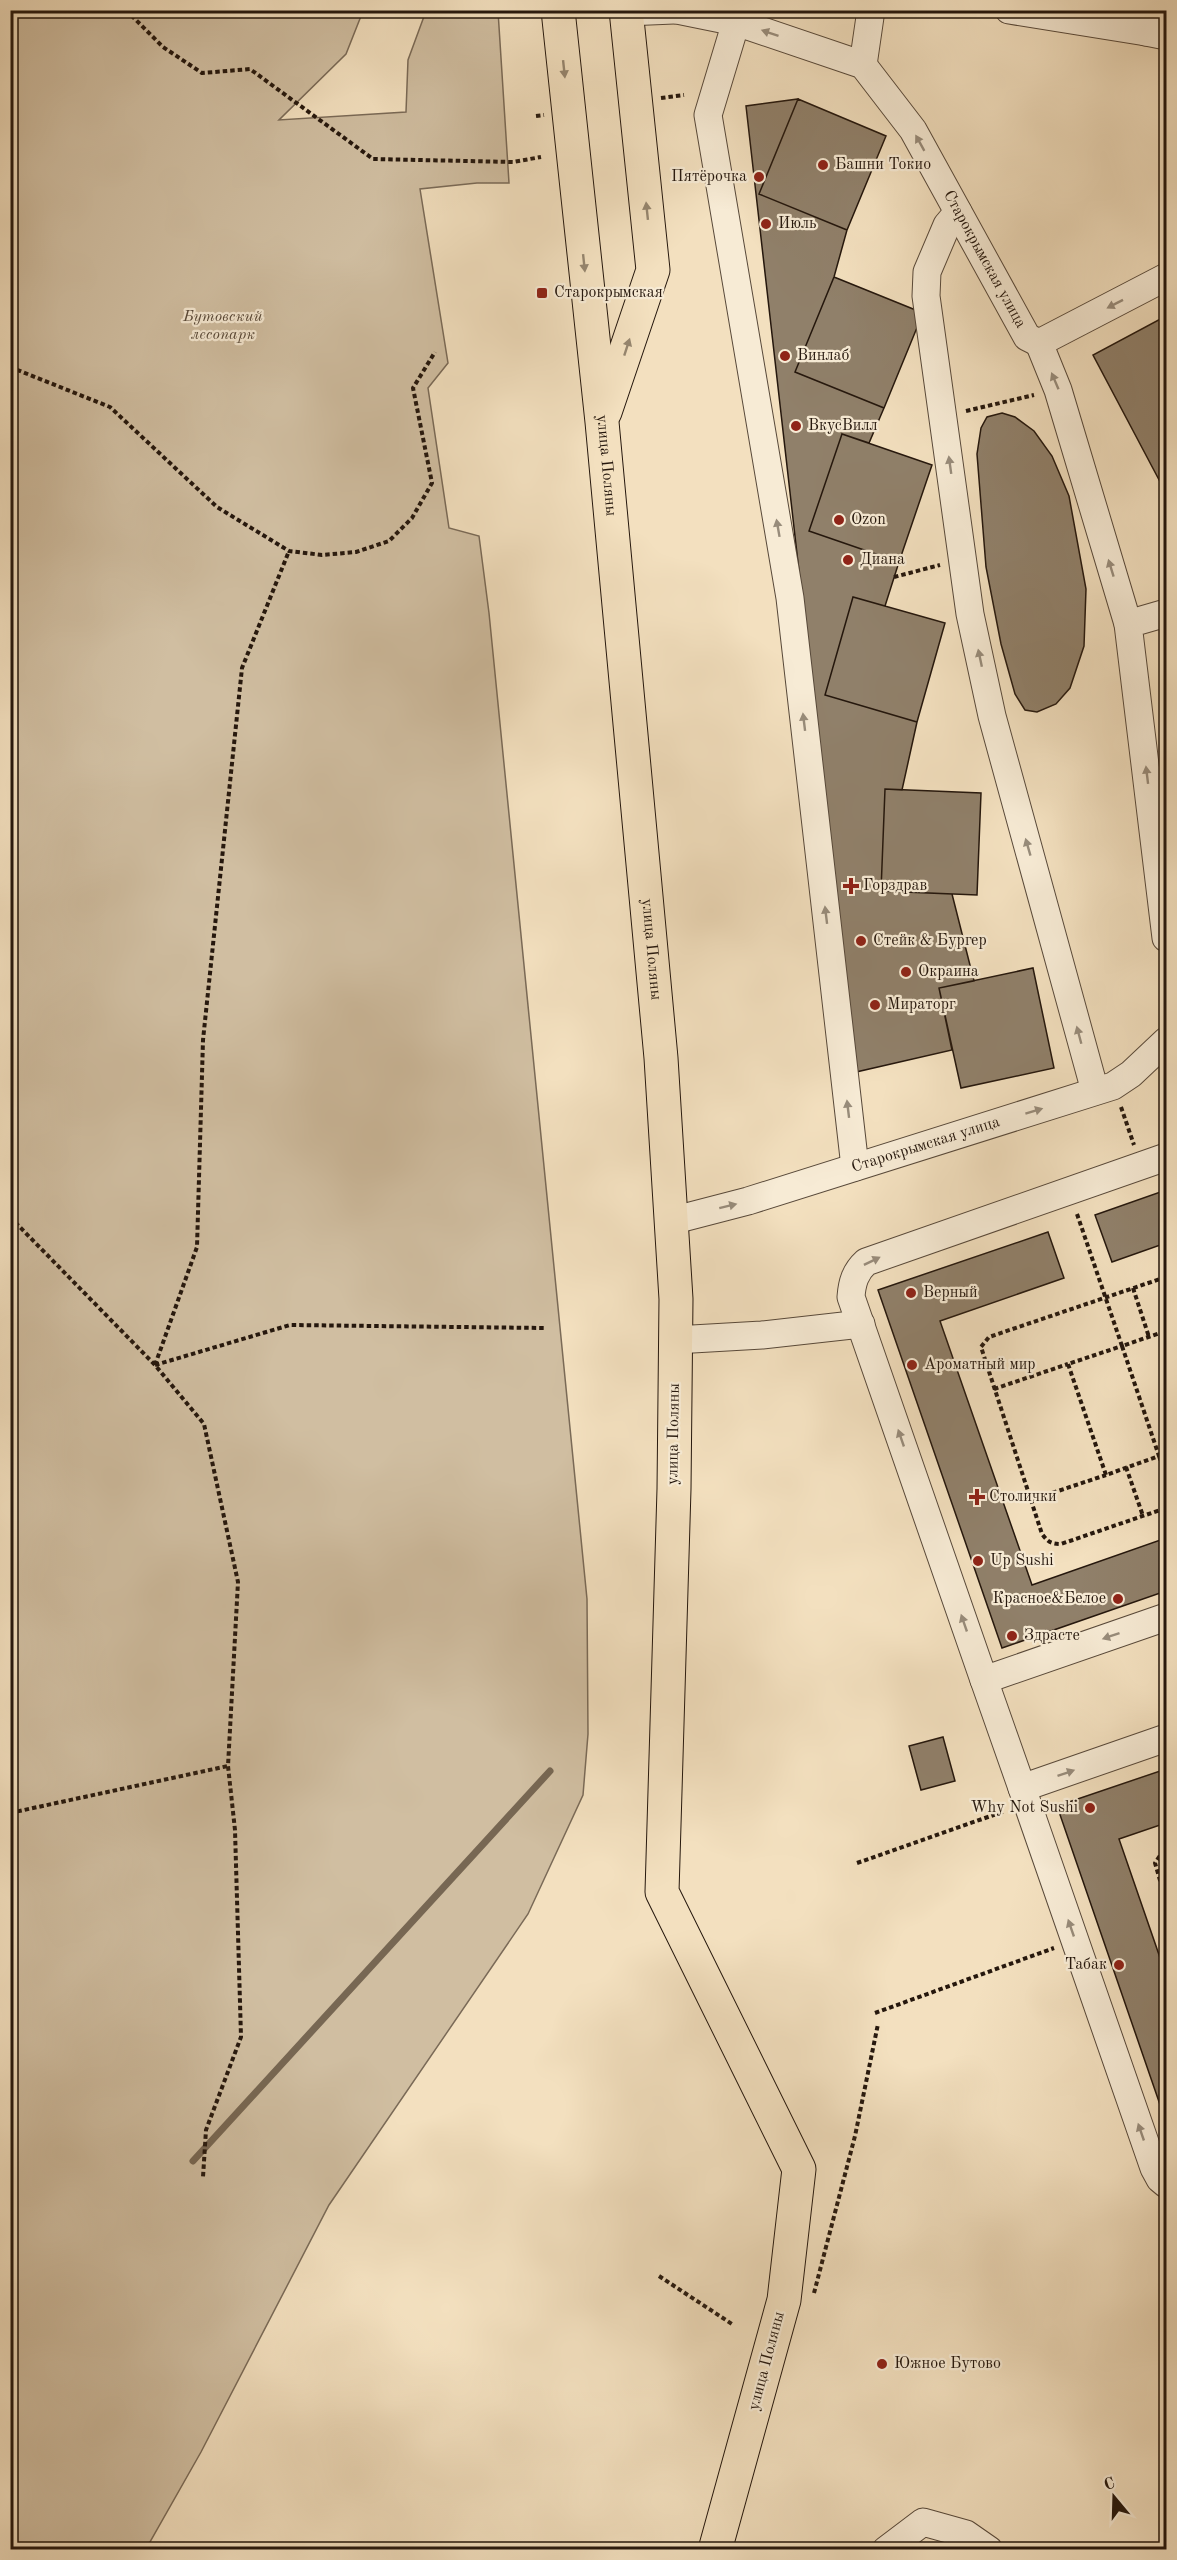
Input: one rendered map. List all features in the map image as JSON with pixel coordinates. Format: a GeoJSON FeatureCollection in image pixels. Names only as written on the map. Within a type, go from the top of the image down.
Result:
{"type":"FeatureCollection","features":[{"type":"Feature","properties":{"kind":"main road","name":"улица Поляны"},"geometry":{"type":"LineString","coordinates":[[558,10],[602,422],[661,1058],[676,1299],[674,1489],[662,1892],[799,2169],[784,2300],[715,2550]]}},
{"type":"Feature","properties":{"kind":"main road"},"geometry":{"type":"LineString","coordinates":[[602,422],[653,270],[626,11]]}},
{"type":"Feature","properties":{"kind":"street"},"geometry":{"type":"LineString","coordinates":[[626,11],[675,10],[736,22],[863,65],[871,10]]}},
{"type":"Feature","properties":{"kind":"street"},"geometry":{"type":"LineString","coordinates":[[1009,10],[1155,26]]}},
{"type":"Feature","properties":{"kind":"street"},"geometry":{"type":"LineString","coordinates":[[736,22],[708,115],[790,598],[855,1167]]}},
{"type":"Feature","properties":{"kind":"street","name":"Старокрымская улица"},"geometry":{"type":"LineString","coordinates":[[863,65],[913,130],[1027,338],[1039,343],[1167,277]]}},
{"type":"Feature","properties":{"kind":"street"},"geometry":{"type":"LineString","coordinates":[[958,212],[947,225],[927,272],[926,296],[945,416],[970,614],[992,716],[1095,1091]]}},
{"type":"Feature","properties":{"kind":"street"},"geometry":{"type":"LineString","coordinates":[[1039,343],[1058,390],[1128,624],[1167,938]]}},
{"type":"Feature","properties":{"kind":"street"},"geometry":{"type":"LineString","coordinates":[[1128,624],[1167,613]]}},
{"type":"Feature","properties":{"kind":"street","name":"Старокрымская улица"},"geometry":{"type":"LineString","coordinates":[[671,1221],[748,1201],[1113,1086],[1131,1074],[1167,1041]]}},
{"type":"Feature","properties":{"kind":"street"},"geometry":{"type":"LineString","coordinates":[[1167,1157],[866,1262],[852,1283],[851,1297],[1154,2168],[1160,2179],[1167,2184]]}},
{"type":"Feature","properties":{"kind":"street"},"geometry":{"type":"LineString","coordinates":[[675,1340],[762,1335],[861,1324]]}},
{"type":"Feature","properties":{"kind":"street"},"geometry":{"type":"LineString","coordinates":[[984,1680],[1167,1617]]}},
{"type":"Feature","properties":{"kind":"street"},"geometry":{"type":"LineString","coordinates":[[1024,1796],[1167,1738]]}},
{"type":"Feature","properties":{"kind":"street"},"geometry":{"type":"LineString","coordinates":[[886,2550],[923,2523],[966,2534],[988,2550]]}},
{"type":"Feature","properties":{"kind":"path"},"geometry":{"type":"LineString","coordinates":[[126,10],[163,47],[202,74],[250,69],[374,159],[513,162],[541,157]]}},
{"type":"Feature","properties":{"kind":"path"},"geometry":{"type":"LineString","coordinates":[[10,367],[110,407],[217,507],[289,551],[322,555],[356,552],[389,541],[412,518],[432,483],[413,388],[435,352]]}},
{"type":"Feature","properties":{"kind":"path"},"geometry":{"type":"LineString","coordinates":[[945,416],[1058,390]]}},
{"type":"Feature","properties":{"kind":"path"},"geometry":{"type":"LineString","coordinates":[[155,1365],[197,1247],[203,1040],[242,668],[289,551]]}},
{"type":"Feature","properties":{"kind":"path"},"geometry":{"type":"LineString","coordinates":[[894,577],[963,560]]}},
{"type":"Feature","properties":{"kind":"path"},"geometry":{"type":"LineString","coordinates":[[10,1217],[155,1365],[204,1424],[238,1582],[228,1766],[235,1830],[241,2037],[206,2130],[202,2177]]}},
{"type":"Feature","properties":{"kind":"path"},"geometry":{"type":"LineString","coordinates":[[1080,1220],[1167,1477]]}},
{"type":"Feature","properties":{"kind":"path"},"geometry":{"type":"LineString","coordinates":[[1167,1277],[984,1340],[981,1347],[981,1353],[1042,1534],[1047,1541],[1061,1544],[1167,1508]]}},
{"type":"Feature","properties":{"kind":"path"},"geometry":{"type":"LineString","coordinates":[[1133,1288],[1149,1337]]}},
{"type":"Feature","properties":{"kind":"path"},"geometry":{"type":"LineString","coordinates":[[155,1365],[290,1325],[544,1328]]}},
{"type":"Feature","properties":{"kind":"path"},"geometry":{"type":"LineString","coordinates":[[993,1389],[1167,1331]]}},
{"type":"Feature","properties":{"kind":"path"},"geometry":{"type":"LineString","coordinates":[[1068,1364],[1106,1474]]}},
{"type":"Feature","properties":{"kind":"path"},"geometry":{"type":"LineString","coordinates":[[1031,1500],[1167,1454]]}},
{"type":"Feature","properties":{"kind":"path"},"geometry":{"type":"LineString","coordinates":[[1126,1467],[1143,1516]]}},
{"type":"Feature","properties":{"kind":"path"},"geometry":{"type":"LineString","coordinates":[[10,1813],[228,1766]]}},
{"type":"Feature","properties":{"kind":"path"},"geometry":{"type":"LineString","coordinates":[[857,1863],[1024,1796]]}},
{"type":"Feature","properties":{"kind":"path"},"geometry":{"type":"LineString","coordinates":[[1167,1852],[1155,1863],[1167,1901]]}},
{"type":"Feature","properties":{"kind":"path"},"geometry":{"type":"LineString","coordinates":[[875,2013],[1075,1940]]}},
{"type":"Feature","properties":{"kind":"path"},"geometry":{"type":"LineString","coordinates":[[812,2298],[822,2269],[855,2136],[878,2024]]}},
{"type":"Feature","properties":{"kind":"path"},"geometry":{"type":"LineString","coordinates":[[659,2276],[732,2324]]}},
{"type":"Feature","properties":{"kind":"green space","name":"Бутовский лесопарк"},"geometry":{"type":"Polygon","coordinates":[[[11,10],[363,11],[346,54],[279,120],[406,112],[408,60],[426,11],[498,11],[509,183],[477,183],[420,189],[448,363],[428,388],[449,528],[479,536],[489,613],[587,1599],[588,1734],[583,1795],[528,1914],[329,2205],[201,2452],[146,2549],[11,2549],[11,10]]]}},
{"type":"Feature","properties":{"kind":"building","name":"Башни Токио"},"geometry":{"type":"Polygon","coordinates":[[[798,99],[886,136],[847,230],[759,194],[798,99]]]}},
{"type":"Feature","properties":{"kind":"building"},"geometry":{"type":"Polygon","coordinates":[[[798,99],[759,194],[847,230],[834,277],[795,372],[884,408],[869,443],[842,434],[809,531],[899,562],[885,606],[853,597],[825,695],[917,722],[902,790],[885,789],[881,891],[952,894],[974,981],[939,988],[952,1050],[856,1072],[746,106],[798,99]]]}},
{"type":"Feature","properties":{"kind":"building"},"geometry":{"type":"Polygon","coordinates":[[[834,277],[923,313],[884,408],[795,372],[834,277]]]}},
{"type":"Feature","properties":{"kind":"building"},"geometry":{"type":"Polygon","coordinates":[[[1166,316],[1166,376],[1164,377],[1166,381],[1166,493],[1093,355],[1166,316]]]}},
{"type":"Feature","properties":{"kind":"building"},"geometry":{"type":"Polygon","coordinates":[[[1002,413],[1015,417],[1034,431],[1052,456],[1069,496],[1086,589],[1084,646],[1070,688],[1056,704],[1037,712],[1025,710],[1015,694],[1001,644],[986,567],[977,454],[981,428],[987,417],[1002,413]]]}},
{"type":"Feature","properties":{"kind":"building"},"geometry":{"type":"Polygon","coordinates":[[[842,434],[932,465],[899,562],[809,531],[842,434]]]}},
{"type":"Feature","properties":{"kind":"building"},"geometry":{"type":"Polygon","coordinates":[[[853,597],[945,623],[917,722],[825,695],[853,597]]]}},
{"type":"Feature","properties":{"kind":"building"},"geometry":{"type":"Polygon","coordinates":[[[885,789],[981,793],[977,895],[881,891],[885,789]]]}},
{"type":"Feature","properties":{"kind":"building"},"geometry":{"type":"Polygon","coordinates":[[[1033,968],[1054,1068],[961,1088],[939,988],[1033,968]]]}},
{"type":"Feature","properties":{"kind":"building"},"geometry":{"type":"Polygon","coordinates":[[[1166,1190],[1166,1243],[1112,1262],[1095,1215],[1166,1190]]]}},
{"type":"Feature","properties":{"kind":"building"},"geometry":{"type":"Polygon","coordinates":[[[1048,1232],[1064,1278],[940,1321],[1032,1585],[1166,1538],[1166,1591],[1002,1648],[878,1290],[1048,1232]]]}},
{"type":"Feature","properties":{"kind":"building"},"geometry":{"type":"Polygon","coordinates":[[[943,1737],[955,1781],[921,1790],[909,1746],[943,1737]]]}},
{"type":"Feature","properties":{"kind":"building"},"geometry":{"type":"Polygon","coordinates":[[[1166,1769],[1166,1823],[1119,1839],[1166,1975],[1166,2122],[1057,1806],[1166,1769]]]}},
{"type":"Feature","properties":{"kind":"waterway"},"geometry":{"type":"LineString","coordinates":[[193,2161],[550,1771]]}},
{"type":"Feature","properties":{"kind":"place","name":"Башни Токио"},"geometry":{"type":"Point","coordinates":[823,165]}},
{"type":"Feature","properties":{"kind":"place","name":"Пятёрочка"},"geometry":{"type":"Point","coordinates":[759,177]}},
{"type":"Feature","properties":{"kind":"place","name":"Июль"},"geometry":{"type":"Point","coordinates":[766,224]}},
{"type":"Feature","properties":{"kind":"place","name":"Старокрымская"},"geometry":{"type":"Point","coordinates":[542,293]}},
{"type":"Feature","properties":{"kind":"place","name":"Винлаб"},"geometry":{"type":"Point","coordinates":[785,356]}},
{"type":"Feature","properties":{"kind":"place","name":"ВкусВилл"},"geometry":{"type":"Point","coordinates":[796,426]}},
{"type":"Feature","properties":{"kind":"place","name":"Ozon"},"geometry":{"type":"Point","coordinates":[839,520]}},
{"type":"Feature","properties":{"kind":"place","name":"Диана"},"geometry":{"type":"Point","coordinates":[848,560]}},
{"type":"Feature","properties":{"kind":"place","name":"Горздрав"},"geometry":{"type":"Point","coordinates":[851,886]}},
{"type":"Feature","properties":{"kind":"place","name":"Стейк & Бургер"},"geometry":{"type":"Point","coordinates":[861,941]}},
{"type":"Feature","properties":{"kind":"place","name":"Окраина"},"geometry":{"type":"Point","coordinates":[906,972]}},
{"type":"Feature","properties":{"kind":"place","name":"Мираторг"},"geometry":{"type":"Point","coordinates":[875,1005]}},
{"type":"Feature","properties":{"kind":"place","name":"Верный"},"geometry":{"type":"Point","coordinates":[911,1293]}},
{"type":"Feature","properties":{"kind":"place","name":"Ароматный мир"},"geometry":{"type":"Point","coordinates":[912,1365]}},
{"type":"Feature","properties":{"kind":"place","name":"Столички"},"geometry":{"type":"Point","coordinates":[977,1497]}},
{"type":"Feature","properties":{"kind":"place","name":"Up Sushi"},"geometry":{"type":"Point","coordinates":[978,1561]}},
{"type":"Feature","properties":{"kind":"place","name":"Красное&Белое"},"geometry":{"type":"Point","coordinates":[1118,1599]}},
{"type":"Feature","properties":{"kind":"place","name":"Здрасте"},"geometry":{"type":"Point","coordinates":[1012,1636]}},
{"type":"Feature","properties":{"kind":"place","name":"Why Not Sushi"},"geometry":{"type":"Point","coordinates":[1090,1808]}},
{"type":"Feature","properties":{"kind":"place","name":"Табак"},"geometry":{"type":"Point","coordinates":[1119,1965]}},
{"type":"Feature","properties":{"kind":"place","name":"Южное Бутово"},"geometry":{"type":"Point","coordinates":[882,2364]}}]}
